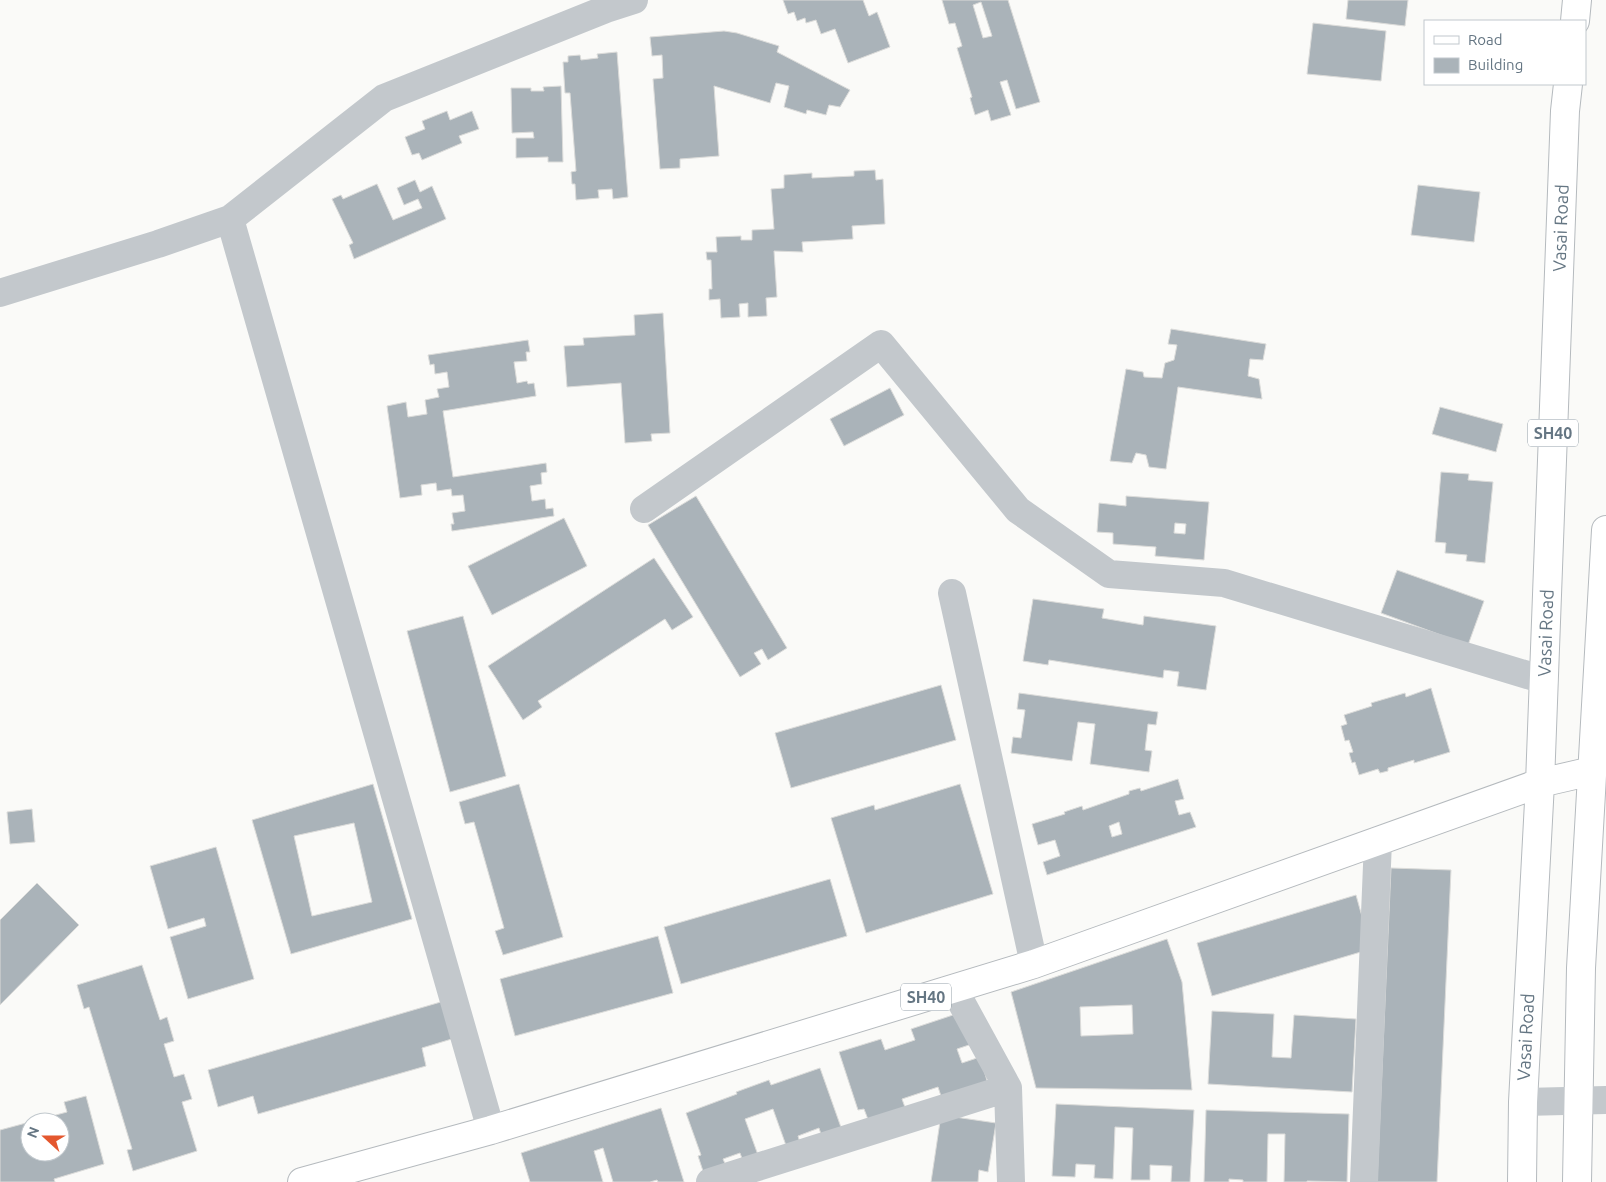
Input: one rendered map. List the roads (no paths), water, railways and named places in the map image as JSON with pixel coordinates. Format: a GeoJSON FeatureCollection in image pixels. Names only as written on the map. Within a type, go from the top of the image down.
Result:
{"type":"FeatureCollection","features":[{"type":"Feature","properties":{"kind":"main road"},"geometry":{"type":"LineString","coordinates":[[1575,20],[1577,0]]}},
{"type":"Feature","properties":{"kind":"main road","name":"Vasai Road"},"geometry":{"type":"LineString","coordinates":[[1522,1182],[1523,1102],[1540,783],[1565,111],[1568,85]]}},
{"type":"Feature","properties":{"kind":"main road"},"geometry":{"type":"LineString","coordinates":[[1577,1182],[1581,968],[1606,530]]}},
{"type":"Feature","properties":{"kind":"main road","name":"SH40"},"geometry":{"type":"LineString","coordinates":[[302,1182],[490,1130],[1034,964],[1540,783],[1592,771]]}},
{"type":"Feature","properties":{"kind":"street"},"geometry":{"type":"LineString","coordinates":[[0,293],[158,244],[230,219],[384,98],[606,9],[634,0]]}},
{"type":"Feature","properties":{"kind":"street"},"geometry":{"type":"LineString","coordinates":[[230,219],[490,1130]]}},
{"type":"Feature","properties":{"kind":"street"},"geometry":{"type":"LineString","coordinates":[[644,509],[881,344],[1018,510],[1109,574],[1224,583],[1544,680]]}},
{"type":"Feature","properties":{"kind":"street"},"geometry":{"type":"LineString","coordinates":[[952,593],[1034,964]]}},
{"type":"Feature","properties":{"kind":"street"},"geometry":{"type":"LineString","coordinates":[[1364,1182],[1378,841]]}},
{"type":"Feature","properties":{"kind":"street"},"geometry":{"type":"LineString","coordinates":[[954,989],[1008,1088],[1011,1182]]}},
{"type":"Feature","properties":{"kind":"street"},"geometry":{"type":"LineString","coordinates":[[710,1182],[1008,1088]]}},
{"type":"Feature","properties":{"kind":"street"},"geometry":{"type":"LineString","coordinates":[[1523,1102],[1606,1100]]}}]}
